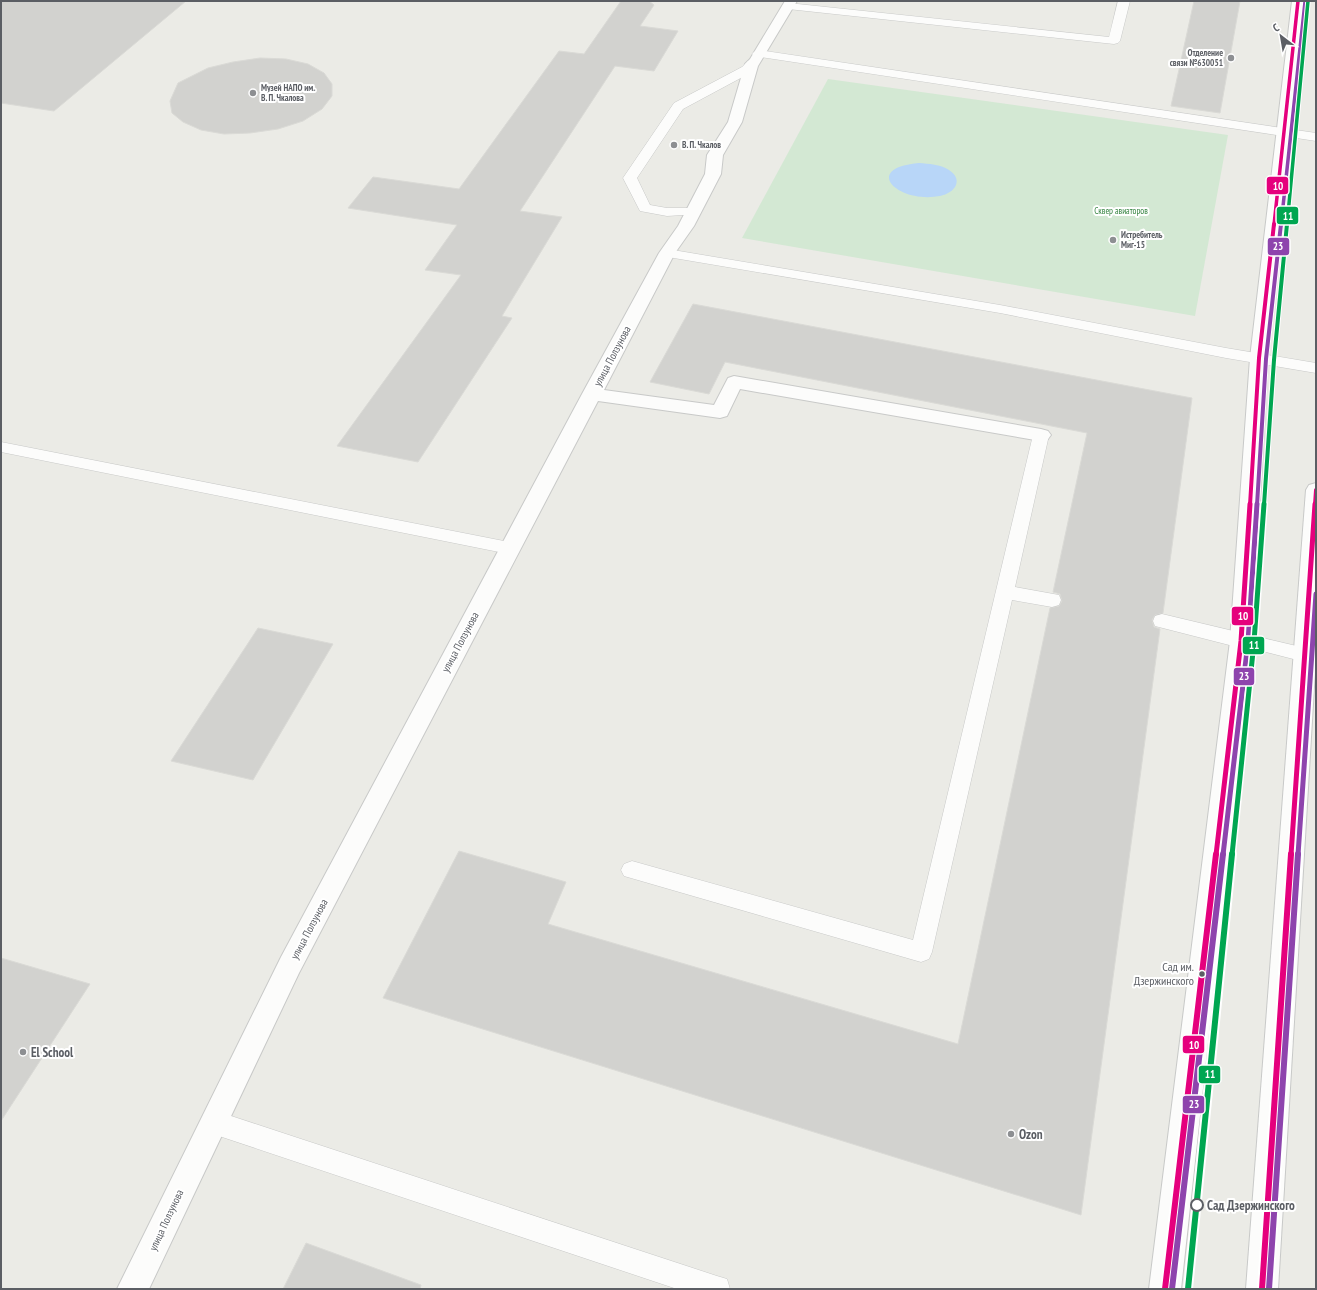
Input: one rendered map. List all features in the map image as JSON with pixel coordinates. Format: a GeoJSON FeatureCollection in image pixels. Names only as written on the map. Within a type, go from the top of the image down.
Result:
{"type":"FeatureCollection","features":[{"type":"Feature","properties":{"kind":"main road"},"geometry":{"type":"LineString","coordinates":[[1165,1289],[1241,641],[1259,358],[1298,1]]}},
{"type":"Feature","properties":{"kind":"main road","name":"улица Ползунова"},"geometry":{"type":"LineString","coordinates":[[133,1289],[290,965],[509,548],[667,253],[686,226],[713,174],[715,155],[735,122],[755,59],[789,3]]}},
{"type":"Feature","properties":{"kind":"main road"},"geometry":{"type":"LineString","coordinates":[[592,394],[720,412],[734,382],[1041,435]]}},
{"type":"Feature","properties":{"kind":"main road"},"geometry":{"type":"LineString","coordinates":[[1262,1289],[1316,490]]}},
{"type":"Feature","properties":{"kind":"lane"},"geometry":{"type":"LineString","coordinates":[[789,3],[1114,41],[1124,1]]}},
{"type":"Feature","properties":{"kind":"lane"},"geometry":{"type":"LineString","coordinates":[[694,211],[667,212],[644,208],[630,178],[678,106],[746,70],[755,59],[1255,130],[1283,132],[1316,137]]}},
{"type":"Feature","properties":{"kind":"lane"},"geometry":{"type":"LineString","coordinates":[[667,253],[1000,309],[1316,368]]}},
{"type":"Feature","properties":{"kind":"lane"},"geometry":{"type":"LineString","coordinates":[[632,870],[921,952],[1006,592],[1041,435]]}},
{"type":"Feature","properties":{"kind":"lane"},"geometry":{"type":"LineString","coordinates":[[1,447],[509,548]]}},
{"type":"Feature","properties":{"kind":"lane"},"geometry":{"type":"LineString","coordinates":[[1006,592],[1052,600]]}},
{"type":"Feature","properties":{"kind":"lane"},"geometry":{"type":"LineString","coordinates":[[1162,621],[1305,655]]}},
{"type":"Feature","properties":{"kind":"lane"},"geometry":{"type":"LineString","coordinates":[[213,1122],[716,1289]]}},
{"type":"Feature","properties":{"kind":"green space","name":"Сквер авиаторов"},"geometry":{"type":"Polygon","coordinates":[[[828,79],[1228,135],[1195,316],[742,238],[828,79]]]}},
{"type":"Feature","properties":{"kind":"water"},"geometry":{"type":"Polygon","coordinates":[[[919,163],[938,165],[946,168],[954,174],[957,182],[956,186],[950,192],[940,196],[925,197],[911,195],[892,184],[889,178],[892,171],[902,166],[919,163]]]}},
{"type":"Feature","properties":{"kind":"building"},"geometry":{"type":"Polygon","coordinates":[[[1,1],[186,1],[54,111],[1,103],[1,1]]]}},
{"type":"Feature","properties":{"kind":"building"},"geometry":{"type":"Polygon","coordinates":[[[621,1],[649,1],[654,5],[640,26],[678,31],[654,71],[615,66],[520,211],[562,217],[502,316],[512,318],[418,462],[337,446],[461,275],[425,270],[457,225],[348,208],[373,177],[459,189],[559,51],[584,54],[621,1]]]}},
{"type":"Feature","properties":{"kind":"building"},"geometry":{"type":"Polygon","coordinates":[[[1194,1],[1240,1],[1220,113],[1171,106],[1194,1]]]}},
{"type":"Feature","properties":{"kind":"building","name":"Музей НАПО им. В. П. Чкалова"},"geometry":{"type":"Polygon","coordinates":[[[260,58],[286,59],[308,64],[324,73],[332,84],[332,96],[322,109],[303,121],[278,129],[250,133],[224,134],[201,130],[183,122],[172,113],[170,101],[178,83],[208,68],[260,58]]]}},
{"type":"Feature","properties":{"kind":"building"},"geometry":{"type":"Polygon","coordinates":[[[693,304],[1192,398],[1163,613],[1155,615],[1152,620],[1154,627],[1160,629],[1081,1215],[383,998],[459,851],[566,882],[548,924],[958,1044],[1050,608],[1059,606],[1062,601],[1060,594],[1053,592],[1087,433],[725,362],[709,394],[650,382],[693,304]]]}},
{"type":"Feature","properties":{"kind":"building"},"geometry":{"type":"Polygon","coordinates":[[[258,628],[333,644],[253,780],[171,761],[258,628]]]}},
{"type":"Feature","properties":{"kind":"building","name":"El School"},"geometry":{"type":"Polygon","coordinates":[[[1,958],[90,984],[1,1121],[1,958]]]}},
{"type":"Feature","properties":{"kind":"building"},"geometry":{"type":"Polygon","coordinates":[[[306,1243],[421,1285],[420,1289],[283,1289],[306,1243]]]}},
{"type":"Feature","properties":{"kind":"transit line","name":"10"},"geometry":{"type":"LineString","coordinates":[[1165,1289],[1241,641],[1259,358],[1298,1]]}},
{"type":"Feature","properties":{"kind":"transit line","name":"11"},"geometry":{"type":"LineString","coordinates":[[1188,1289],[1254,642],[1274,360],[1308,1]]}},
{"type":"Feature","properties":{"kind":"transit line","name":"23"},"geometry":{"type":"LineString","coordinates":[[1172,1289],[1248,642],[1266,359],[1305,2]]}},
{"type":"Feature","properties":{"kind":"transit line","name":"10"},"geometry":{"type":"LineString","coordinates":[[1262,1289],[1316,490]]}},
{"type":"Feature","properties":{"kind":"transit line","name":"23"},"geometry":{"type":"LineString","coordinates":[[1269,1289],[1316,594]]}},
{"type":"Feature","properties":{"kind":"place","name":"Отделение связи №630051"},"geometry":{"type":"Point","coordinates":[1231,58]}},
{"type":"Feature","properties":{"kind":"place","name":"Музей НАПО им. В. П. Чкалова"},"geometry":{"type":"Point","coordinates":[253,93]}},
{"type":"Feature","properties":{"kind":"place","name":"В. П. Чкалов"},"geometry":{"type":"Point","coordinates":[674,145]}},
{"type":"Feature","properties":{"kind":"place","name":"Истребитель Миг-15"},"geometry":{"type":"Point","coordinates":[1113,240]}},
{"type":"Feature","properties":{"kind":"place","name":"Сад им. Дзержинского"},"geometry":{"type":"Point","coordinates":[1202,974]}},
{"type":"Feature","properties":{"kind":"place","name":"El School"},"geometry":{"type":"Point","coordinates":[23,1052]}},
{"type":"Feature","properties":{"kind":"place","name":"Ozon"},"geometry":{"type":"Point","coordinates":[1011,1134]}},
{"type":"Feature","properties":{"kind":"place","name":"Сад Дзержинского"},"geometry":{"type":"Point","coordinates":[1197,1205]}}]}
